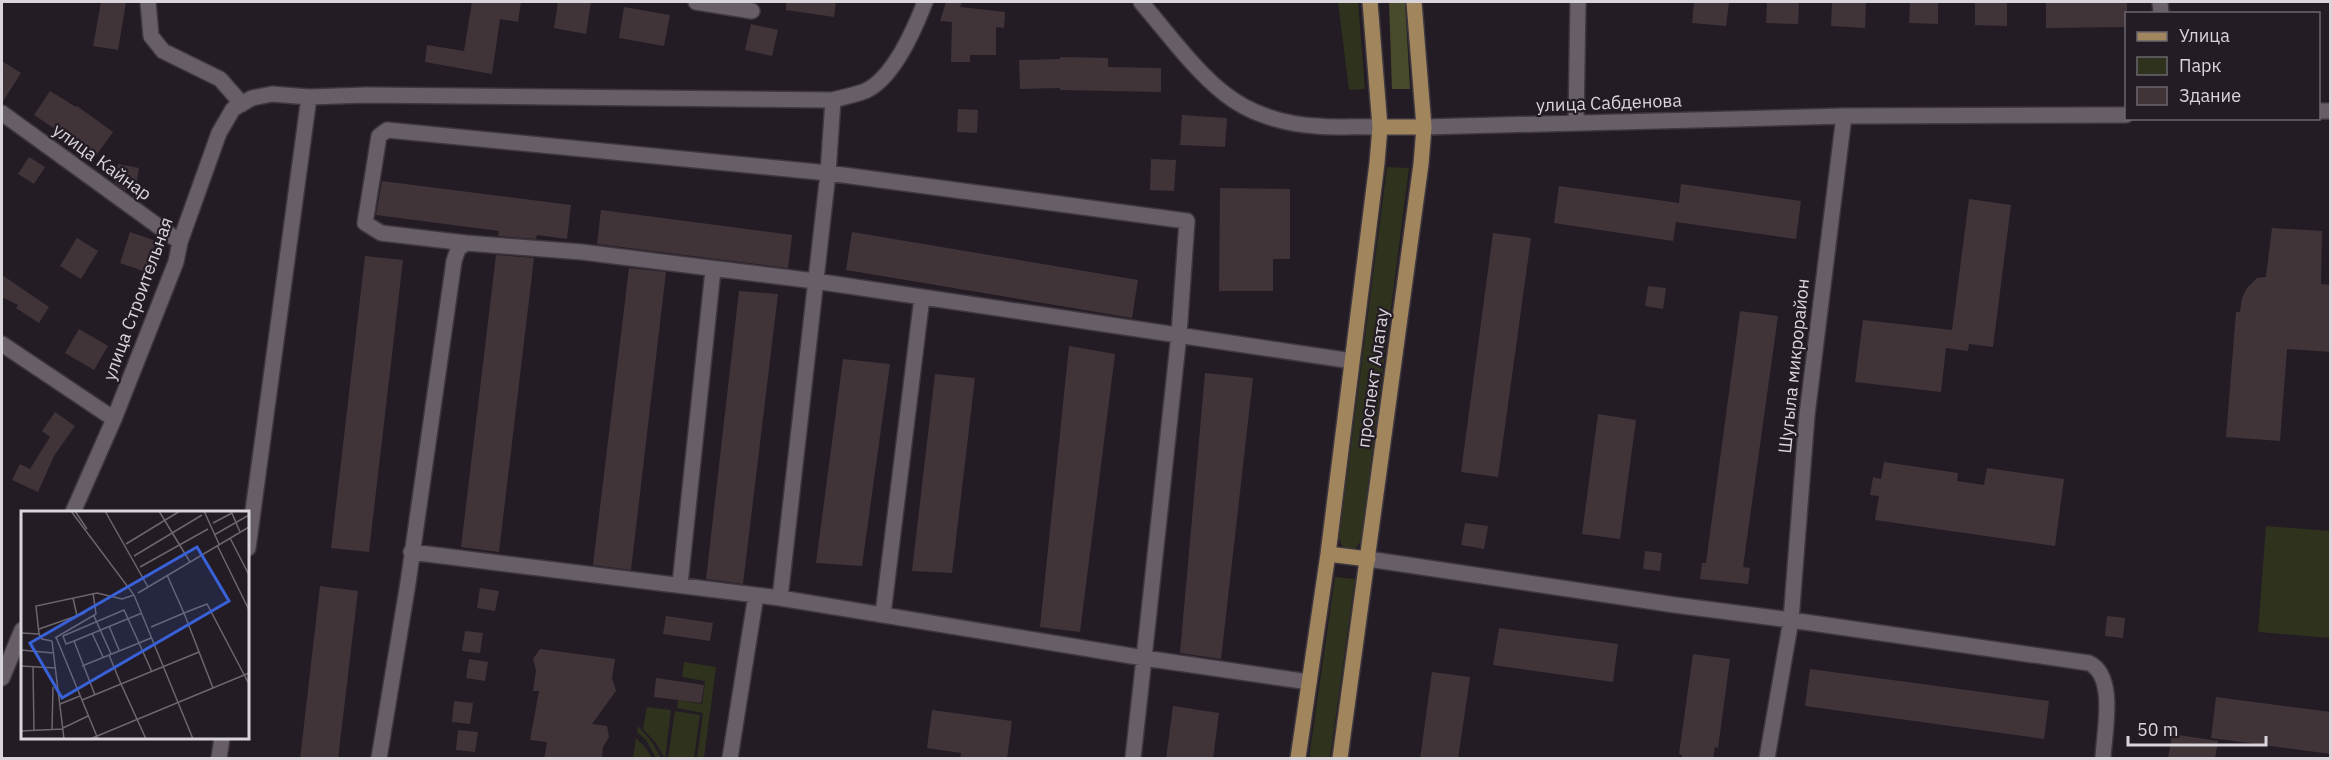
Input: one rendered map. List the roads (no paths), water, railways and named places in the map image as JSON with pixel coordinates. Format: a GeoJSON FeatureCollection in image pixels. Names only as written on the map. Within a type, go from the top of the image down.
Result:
{"type":"FeatureCollection","features":[{"type":"Feature","properties":{"kind":"main road","name":"проспект Алатау"},"geometry":{"type":"LineString","coordinates":[[1298,759],[1328,554],[1380,126],[1370,2]]}},
{"type":"Feature","properties":{"kind":"main road","name":"проспект Алатау"},"geometry":{"type":"LineString","coordinates":[[1340,759],[1424,128],[1414,2]]}},
{"type":"Feature","properties":{"kind":"main road","name":"улица Сабденова"},"geometry":{"type":"LineString","coordinates":[[1380,126],[1424,128]]}},
{"type":"Feature","properties":{"kind":"main road"},"geometry":{"type":"LineString","coordinates":[[1328,554],[1368,559]]}},
{"type":"Feature","properties":{"kind":"street"},"geometry":{"type":"LineString","coordinates":[[148,2],[151,36],[163,51],[220,79],[242,104],[252,98],[272,94],[309,97],[366,95],[833,100],[867,90],[881,79],[900,56],[915,28],[925,2]]}},
{"type":"Feature","properties":{"kind":"street"},"geometry":{"type":"LineString","coordinates":[[696,2],[752,11]]}},
{"type":"Feature","properties":{"kind":"street","name":"улица Сабденова"},"geometry":{"type":"LineString","coordinates":[[1141,2],[1224,94],[1252,111],[1288,122],[1315,126],[1380,126]]}},
{"type":"Feature","properties":{"kind":"street"},"geometry":{"type":"LineString","coordinates":[[1576,123],[1578,2]]}},
{"type":"Feature","properties":{"kind":"street"},"geometry":{"type":"LineString","coordinates":[[249,541],[309,97]]}},
{"type":"Feature","properties":{"kind":"street"},"geometry":{"type":"LineString","coordinates":[[780,598],[828,173],[833,100]]}},
{"type":"Feature","properties":{"kind":"street","name":"улица Строительная"},"geometry":{"type":"LineString","coordinates":[[74,511],[114,419],[176,262],[180,242],[219,133],[233,109],[242,104]]}},
{"type":"Feature","properties":{"kind":"street","name":"улица Кайнар"},"geometry":{"type":"LineString","coordinates":[[2,113],[180,242]]}},
{"type":"Feature","properties":{"kind":"street","name":"улица Сабденова"},"geometry":{"type":"LineString","coordinates":[[1424,128],[1844,116],[2125,115]]}},
{"type":"Feature","properties":{"kind":"street","name":"Шугыла микрорайон"},"geometry":{"type":"LineString","coordinates":[[1767,759],[1791,620],[1807,415],[1844,116]]}},
{"type":"Feature","properties":{"kind":"street"},"geometry":{"type":"LineString","coordinates":[[1133,759],[1179,334],[1187,221],[828,173],[387,129],[379,136],[364,223],[381,233],[465,243],[582,252],[815,281],[1179,334],[1352,361]]}},
{"type":"Feature","properties":{"kind":"street"},"geometry":{"type":"LineString","coordinates":[[379,759],[454,261],[458,249],[465,243]]}},
{"type":"Feature","properties":{"kind":"street"},"geometry":{"type":"LineString","coordinates":[[680,584],[713,270]]}},
{"type":"Feature","properties":{"kind":"street"},"geometry":{"type":"LineString","coordinates":[[883,614],[922,297]]}},
{"type":"Feature","properties":{"kind":"street"},"geometry":{"type":"LineString","coordinates":[[2,344],[114,419]]}},
{"type":"Feature","properties":{"kind":"street"},"geometry":{"type":"LineString","coordinates":[[411,552],[780,598],[1144,658],[1309,682]]}},
{"type":"Feature","properties":{"kind":"street"},"geometry":{"type":"LineString","coordinates":[[1368,559],[2089,663],[2100,671],[2107,693],[2103,759]]}},
{"type":"Feature","properties":{"kind":"street"},"geometry":{"type":"LineString","coordinates":[[730,759],[756,596]]}},
{"type":"Feature","properties":{"kind":"street"},"geometry":{"type":"LineString","coordinates":[[2,678],[21,632]]}},
{"type":"Feature","properties":{"kind":"street"},"geometry":{"type":"LineString","coordinates":[[219,759],[222,739]]}}]}
